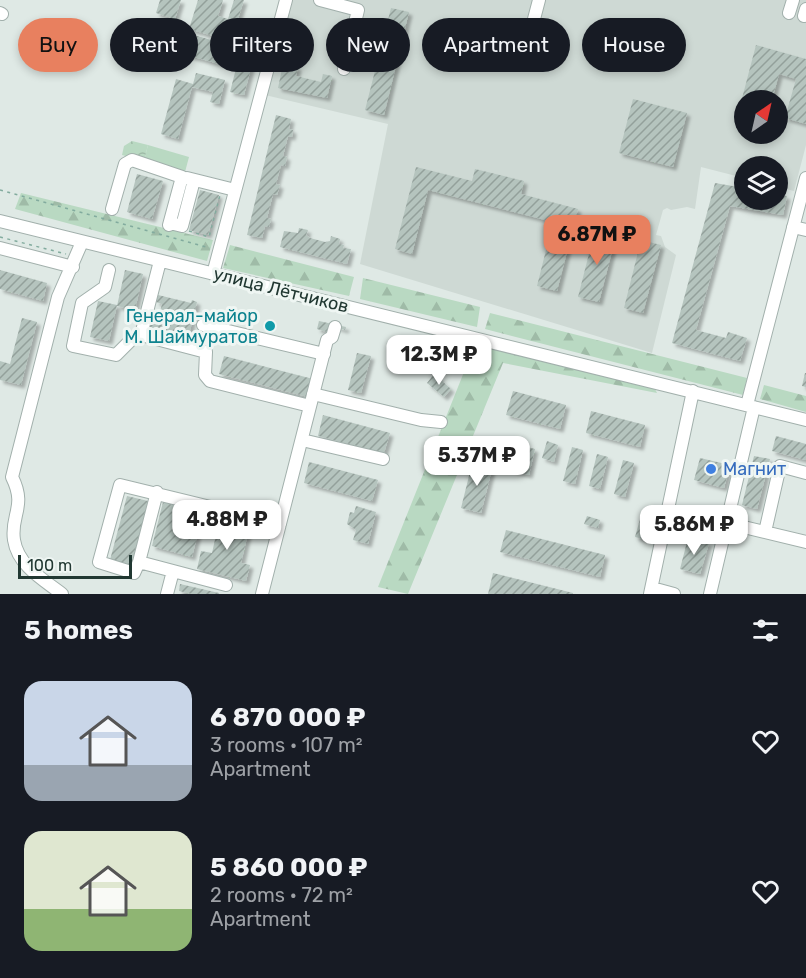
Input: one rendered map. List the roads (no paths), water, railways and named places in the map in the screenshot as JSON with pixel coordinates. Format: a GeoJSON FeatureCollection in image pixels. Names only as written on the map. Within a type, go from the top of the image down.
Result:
{"type":"FeatureCollection","features":[{"type":"Feature","properties":{"kind":"street"},"geometry":{"type":"LineString","coordinates":[[213,274],[286,0]]}},
{"type":"Feature","properties":{"kind":"street"},"geometry":{"type":"LineString","coordinates":[[320,0],[358,10],[356,18]]}},
{"type":"Feature","properties":{"kind":"street"},"geometry":{"type":"LineString","coordinates":[[534,18],[539,0]]}},
{"type":"Feature","properties":{"kind":"street"},"geometry":{"type":"LineString","coordinates":[[789,13],[793,0]]}},
{"type":"Feature","properties":{"kind":"street"},"geometry":{"type":"LineString","coordinates":[[112,209],[127,160],[235,190]]}},
{"type":"Feature","properties":{"kind":"street"},"geometry":{"type":"LineString","coordinates":[[174,225],[188,178]]}},
{"type":"Feature","properties":{"kind":"street"},"geometry":{"type":"LineString","coordinates":[[710,594],[727,523],[750,406],[806,178]]}},
{"type":"Feature","properties":{"kind":"street","name":"улица Лётчиков"},"geometry":{"type":"LineString","coordinates":[[0,221],[806,420]]}},
{"type":"Feature","properties":{"kind":"street"},"geometry":{"type":"LineString","coordinates":[[793,227],[806,230]]}},
{"type":"Feature","properties":{"kind":"street"},"geometry":{"type":"LineString","coordinates":[[62,594],[26,567],[14,540],[20,492],[12,477],[59,296],[82,242]]}},
{"type":"Feature","properties":{"kind":"street"},"geometry":{"type":"LineString","coordinates":[[0,248],[75,262]]}},
{"type":"Feature","properties":{"kind":"street"},"geometry":{"type":"LineString","coordinates":[[141,335],[160,261]]}},
{"type":"Feature","properties":{"kind":"street"},"geometry":{"type":"LineString","coordinates":[[109,270],[105,287],[82,303],[73,346],[116,355],[133,338],[141,335],[206,352],[206,375],[210,381],[441,422]]}},
{"type":"Feature","properties":{"kind":"street"},"geometry":{"type":"LineString","coordinates":[[262,594],[327,340],[332,337],[341,305]]}},
{"type":"Feature","properties":{"kind":"street"},"geometry":{"type":"LineString","coordinates":[[203,325],[324,354]]}},
{"type":"Feature","properties":{"kind":"street"},"geometry":{"type":"LineString","coordinates":[[674,594],[651,591],[693,392]]}},
{"type":"Feature","properties":{"kind":"street"},"geometry":{"type":"LineString","coordinates":[[302,440],[383,459]]}},
{"type":"Feature","properties":{"kind":"street"},"geometry":{"type":"LineString","coordinates":[[765,532],[780,466],[806,473]]}},
{"type":"Feature","properties":{"kind":"street"},"geometry":{"type":"LineString","coordinates":[[157,492],[139,562],[134,573],[101,565],[99,560],[120,485],[157,492],[280,524]]}},
{"type":"Feature","properties":{"kind":"street"},"geometry":{"type":"LineString","coordinates":[[727,523],[806,542]]}},
{"type":"Feature","properties":{"kind":"street"},"geometry":{"type":"LineString","coordinates":[[139,562],[226,585]]}},
{"type":"Feature","properties":{"kind":"street"},"geometry":{"type":"LineString","coordinates":[[167,594],[173,571]]}},
{"type":"Feature","properties":{"kind":"place","name":"Генерал-майор М. Шаймуратов"},"geometry":{"type":"Point","coordinates":[270,326]}},
{"type":"Feature","properties":{"kind":"place","name":"Магнит"},"geometry":{"type":"Point","coordinates":[711,469]}}]}
